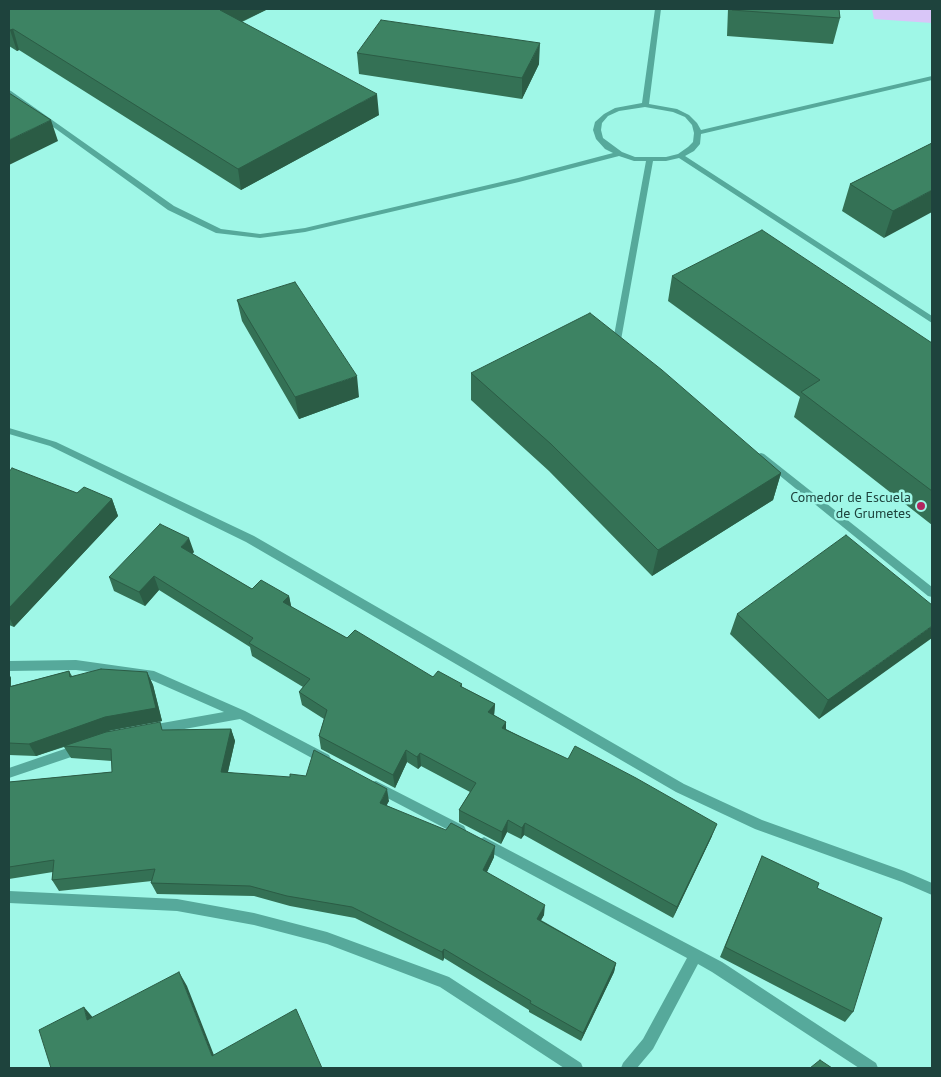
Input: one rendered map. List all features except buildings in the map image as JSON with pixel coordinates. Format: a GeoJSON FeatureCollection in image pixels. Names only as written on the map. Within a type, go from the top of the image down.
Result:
{"type":"FeatureCollection","features":[{"type":"Feature","properties":{"kind":"street"},"geometry":{"type":"LineString","coordinates":[[645,105],[658,9]]}},
{"type":"Feature","properties":{"kind":"street"},"geometry":{"type":"LineString","coordinates":[[698,133],[932,78]]}},
{"type":"Feature","properties":{"kind":"street"},"geometry":{"type":"LineString","coordinates":[[9,92],[171,208],[219,230],[260,236],[314,228],[519,180],[619,154]]}},
{"type":"Feature","properties":{"kind":"street"},"geometry":{"type":"LineString","coordinates":[[645,105],[675,110],[695,124],[698,133],[697,142],[691,150],[680,156],[650,160],[619,154],[608,148],[600,139],[597,130],[599,122],[606,115],[617,109],[645,105]]}},
{"type":"Feature","properties":{"kind":"street"},"geometry":{"type":"LineString","coordinates":[[680,156],[932,320]]}},
{"type":"Feature","properties":{"kind":"street"},"geometry":{"type":"LineString","coordinates":[[632,353],[617,341],[650,160]]}},
{"type":"Feature","properties":{"kind":"street"},"geometry":{"type":"LineString","coordinates":[[9,431],[53,444],[250,539],[680,788],[759,825],[904,877],[932,889]]}},
{"type":"Feature","properties":{"kind":"street"},"geometry":{"type":"LineString","coordinates":[[755,452],[932,593]]}},
{"type":"Feature","properties":{"kind":"street"},"geometry":{"type":"LineString","coordinates":[[9,666],[76,665],[150,674],[241,714],[337,765]]}},
{"type":"Feature","properties":{"kind":"street"},"geometry":{"type":"LineString","coordinates":[[139,732],[241,714]]}},
{"type":"Feature","properties":{"kind":"street"},"geometry":{"type":"LineString","coordinates":[[9,772],[93,744]]}},
{"type":"Feature","properties":{"kind":"street"},"geometry":{"type":"LineString","coordinates":[[363,779],[717,967],[870,1068]]}},
{"type":"Feature","properties":{"kind":"street"},"geometry":{"type":"LineString","coordinates":[[9,897],[178,905],[254,919],[327,938],[444,982],[576,1068]]}},
{"type":"Feature","properties":{"kind":"street"},"geometry":{"type":"LineString","coordinates":[[628,1068],[648,1044],[695,956]]}},
{"type":"Feature","properties":{"kind":"shaded area"},"geometry":{"type":"Polygon","coordinates":[[[872,9],[932,9],[932,23],[874,19],[872,9]]]}},
{"type":"Feature","properties":{"kind":"place","name":"Comedor de Escuela de Grumetes"},"geometry":{"type":"Point","coordinates":[921,506]}}]}
